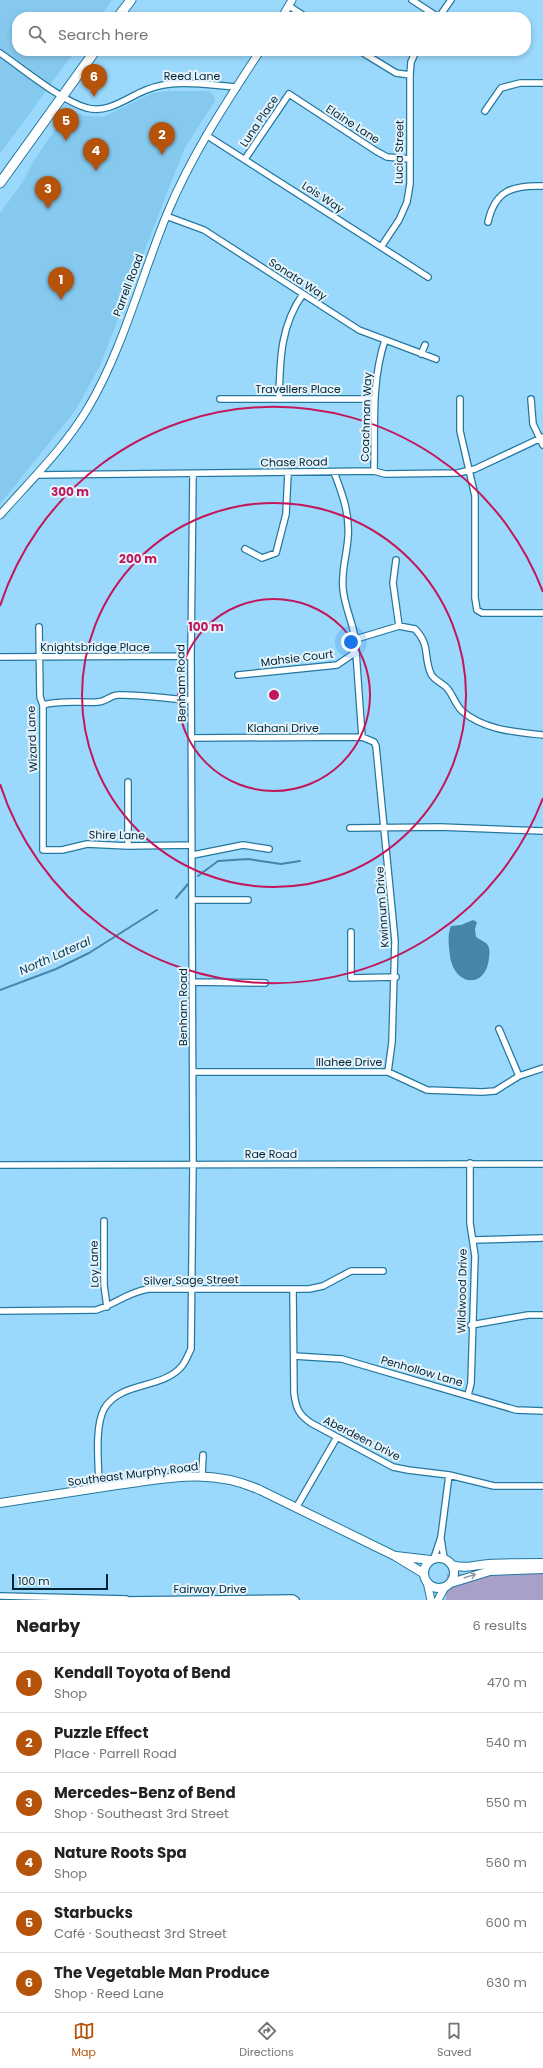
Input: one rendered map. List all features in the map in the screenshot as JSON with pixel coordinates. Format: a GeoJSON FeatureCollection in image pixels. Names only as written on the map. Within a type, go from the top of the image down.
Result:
{"type":"FeatureCollection","features":[{"type":"Feature","properties":{"kind":"main road"},"geometry":{"type":"LineString","coordinates":[[122,12],[131,0]]}},
{"type":"Feature","properties":{"kind":"main road"},"geometry":{"type":"LineString","coordinates":[[0,183],[91,56]]}},
{"type":"Feature","properties":{"kind":"main road","name":"Southeast Murphy Road"},"geometry":{"type":"LineString","coordinates":[[0,1503],[180,1477],[221,1477],[241,1482],[296,1508],[395,1556],[424,1573]]}},
{"type":"Feature","properties":{"kind":"main road","name":"Southeast Murphy Road"},"geometry":{"type":"LineString","coordinates":[[395,1556],[432,1559]]}},
{"type":"Feature","properties":{"kind":"main road"},"geometry":{"type":"LineString","coordinates":[[543,1563],[488,1564],[471,1568],[462,1568],[452,1564],[444,1558],[432,1559],[426,1564],[424,1573],[427,1582],[435,1588],[490,1571],[543,1569]]}},
{"type":"Feature","properties":{"kind":"main road"},"geometry":{"type":"LineString","coordinates":[[448,1585],[454,1575],[452,1564]]}},
{"type":"Feature","properties":{"kind":"street"},"geometry":{"type":"LineString","coordinates":[[412,0],[431,12]]}},
{"type":"Feature","properties":{"kind":"street"},"geometry":{"type":"LineString","coordinates":[[443,12],[451,0]]}},
{"type":"Feature","properties":{"kind":"street"},"geometry":{"type":"LineString","coordinates":[[285,12],[291,3],[301,12]]}},
{"type":"Feature","properties":{"kind":"street","name":"Reed Lane"},"geometry":{"type":"LineString","coordinates":[[0,53],[62,96],[87,109],[99,110],[112,106],[158,85],[176,84],[236,87]]}},
{"type":"Feature","properties":{"kind":"street","name":"Parrell Road"},"geometry":{"type":"LineString","coordinates":[[0,515],[36,475],[79,423],[103,381],[166,216],[186,170],[206,135],[257,56]]}},
{"type":"Feature","properties":{"kind":"street"},"geometry":{"type":"LineString","coordinates":[[368,56],[396,73],[410,75]]}},
{"type":"Feature","properties":{"kind":"street","name":"Lucia Street"},"geometry":{"type":"LineString","coordinates":[[381,247],[399,220],[407,202],[410,184],[410,75],[411,62],[414,56]]}},
{"type":"Feature","properties":{"kind":"street"},"geometry":{"type":"LineString","coordinates":[[485,111],[501,88],[520,82],[543,83]]}},
{"type":"Feature","properties":{"kind":"street","name":"Elaine Lane"},"geometry":{"type":"LineString","coordinates":[[289,94],[387,156],[410,159]]}},
{"type":"Feature","properties":{"kind":"street","name":"Luna Place"},"geometry":{"type":"LineString","coordinates":[[245,159],[289,94]]}},
{"type":"Feature","properties":{"kind":"street","name":"Lois Way"},"geometry":{"type":"LineString","coordinates":[[206,135],[428,277]]}},
{"type":"Feature","properties":{"kind":"street"},"geometry":{"type":"LineString","coordinates":[[488,222],[491,209],[501,194],[521,185],[543,186]]}},
{"type":"Feature","properties":{"kind":"street","name":"Sonata Way"},"geometry":{"type":"LineString","coordinates":[[166,216],[204,230],[359,330],[436,359]]}},
{"type":"Feature","properties":{"kind":"street"},"geometry":{"type":"LineString","coordinates":[[279,399],[280,357],[284,335],[290,315],[303,294]]}},
{"type":"Feature","properties":{"kind":"street","name":"Coachman Way"},"geometry":{"type":"LineString","coordinates":[[374,471],[375,400],[379,360],[385,340]]}},
{"type":"Feature","properties":{"kind":"street"},"geometry":{"type":"LineString","coordinates":[[421,354],[425,345]]}},
{"type":"Feature","properties":{"kind":"street","name":"Travellers Place"},"geometry":{"type":"LineString","coordinates":[[220,399],[375,400]]}},
{"type":"Feature","properties":{"kind":"street"},"geometry":{"type":"LineString","coordinates":[[460,399],[459,424],[468,471],[475,496],[475,598],[477,610],[482,613],[543,613]]}},
{"type":"Feature","properties":{"kind":"street"},"geometry":{"type":"LineString","coordinates":[[531,399],[532,418],[543,445]]}},
{"type":"Feature","properties":{"kind":"street","name":"Chase Road"},"geometry":{"type":"LineString","coordinates":[[36,475],[374,471],[385,474],[458,473],[482,467],[541,438]]}},
{"type":"Feature","properties":{"kind":"street"},"geometry":{"type":"LineString","coordinates":[[334,472],[347,512],[348,539],[342,583],[356,640],[362,737]]}},
{"type":"Feature","properties":{"kind":"street"},"geometry":{"type":"LineString","coordinates":[[245,549],[262,558],[276,553],[286,514],[288,473]]}},
{"type":"Feature","properties":{"kind":"street","name":"Benham Road"},"geometry":{"type":"LineString","coordinates":[[99,1488],[98,1437],[100,1420],[104,1409],[113,1397],[157,1383],[172,1375],[183,1365],[191,1349],[193,1289],[193,856],[191,656],[193,474]]}},
{"type":"Feature","properties":{"kind":"street"},"geometry":{"type":"LineString","coordinates":[[396,560],[394,583],[399,626]]}},
{"type":"Feature","properties":{"kind":"street"},"geometry":{"type":"LineString","coordinates":[[356,640],[399,626],[415,629],[421,635],[426,646],[428,667],[432,676],[447,688],[456,704],[462,711],[473,719],[490,727],[543,735]]}},
{"type":"Feature","properties":{"kind":"street","name":"Wizard Lane"},"geometry":{"type":"LineString","coordinates":[[39,627],[40,697],[43,705],[43,850]]}},
{"type":"Feature","properties":{"kind":"street","name":"Mahsie Court"},"geometry":{"type":"LineString","coordinates":[[238,675],[337,665],[356,652]]}},
{"type":"Feature","properties":{"kind":"street","name":"Knightsbridge Place"},"geometry":{"type":"LineString","coordinates":[[0,657],[191,656]]}},
{"type":"Feature","properties":{"kind":"street"},"geometry":{"type":"LineString","coordinates":[[43,705],[55,702],[101,702],[116,695],[152,695],[162,699],[191,700]]}},
{"type":"Feature","properties":{"kind":"street","name":"Klahani Drive"},"geometry":{"type":"LineString","coordinates":[[192,738],[362,737],[374,742]]}},
{"type":"Feature","properties":{"kind":"street","name":"Kwinnum Drive"},"geometry":{"type":"LineString","coordinates":[[374,742],[378,753],[384,829],[394,910],[396,977],[392,1042],[388,1072]]}},
{"type":"Feature","properties":{"kind":"street"},"geometry":{"type":"LineString","coordinates":[[128,782],[128,846]]}},
{"type":"Feature","properties":{"kind":"street"},"geometry":{"type":"LineString","coordinates":[[350,828],[384,829],[454,827],[543,831]]}},
{"type":"Feature","properties":{"kind":"street","name":"Shire Lane"},"geometry":{"type":"LineString","coordinates":[[43,850],[62,850],[87,844],[128,846],[192,845]]}},
{"type":"Feature","properties":{"kind":"street"},"geometry":{"type":"LineString","coordinates":[[193,856],[243,845],[269,849]]}},
{"type":"Feature","properties":{"kind":"street"},"geometry":{"type":"LineString","coordinates":[[193,900],[248,900]]}},
{"type":"Feature","properties":{"kind":"street"},"geometry":{"type":"LineString","coordinates":[[351,932],[351,978],[396,977]]}},
{"type":"Feature","properties":{"kind":"street"},"geometry":{"type":"LineString","coordinates":[[193,982],[265,983]]}},
{"type":"Feature","properties":{"kind":"street"},"geometry":{"type":"LineString","coordinates":[[499,1029],[518,1076]]}},
{"type":"Feature","properties":{"kind":"street","name":"Illahee Drive"},"geometry":{"type":"LineString","coordinates":[[193,1072],[388,1072],[427,1090],[482,1092],[495,1090],[518,1076],[543,1068]]}},
{"type":"Feature","properties":{"kind":"street","name":"Wildwood Drive"},"geometry":{"type":"LineString","coordinates":[[468,1395],[471,1383],[471,1325],[475,1256],[470,1223],[470,1164]]}},
{"type":"Feature","properties":{"kind":"street","name":"Rae Road"},"geometry":{"type":"LineString","coordinates":[[0,1165],[543,1164]]}},
{"type":"Feature","properties":{"kind":"street","name":"Loy Lane"},"geometry":{"type":"LineString","coordinates":[[104,1221],[104,1286],[107,1306]]}},
{"type":"Feature","properties":{"kind":"street"},"geometry":{"type":"LineString","coordinates":[[473,1240],[543,1238]]}},
{"type":"Feature","properties":{"kind":"street","name":"Silver Sage Street"},"geometry":{"type":"LineString","coordinates":[[0,1311],[84,1311],[107,1306],[133,1291],[148,1289],[309,1289],[322,1286],[351,1272],[383,1271]]}},
{"type":"Feature","properties":{"kind":"street","name":"Aberdeen Drive"},"geometry":{"type":"LineString","coordinates":[[294,1289],[296,1407],[300,1416],[393,1466],[408,1470],[449,1475],[494,1486],[543,1486]]}},
{"type":"Feature","properties":{"kind":"street"},"geometry":{"type":"LineString","coordinates":[[471,1325],[528,1314],[543,1315]]}},
{"type":"Feature","properties":{"kind":"street","name":"Penhollow Lane"},"geometry":{"type":"LineString","coordinates":[[294,1356],[342,1358],[516,1410],[543,1410]]}},
{"type":"Feature","properties":{"kind":"street"},"geometry":{"type":"LineString","coordinates":[[296,1508],[337,1437]]}},
{"type":"Feature","properties":{"kind":"street"},"geometry":{"type":"LineString","coordinates":[[202,1476],[203,1455]]}},
{"type":"Feature","properties":{"kind":"street"},"geometry":{"type":"LineString","coordinates":[[432,1559],[440,1537],[449,1475]]}},
{"type":"Feature","properties":{"kind":"street"},"geometry":{"type":"LineString","coordinates":[[440,1537],[444,1558]]}},
{"type":"Feature","properties":{"kind":"street"},"geometry":{"type":"LineString","coordinates":[[427,1582],[431,1600]]}},
{"type":"Feature","properties":{"kind":"street"},"geometry":{"type":"LineString","coordinates":[[438,1600],[448,1585]]}},
{"type":"Feature","properties":{"kind":"street","name":"Fairway Drive"},"geometry":{"type":"LineString","coordinates":[[0,1596],[126,1600],[293,1598],[296,1600]]}},
{"type":"Feature","properties":{"kind":"shaded area"},"geometry":{"type":"Polygon","coordinates":[[[0,0],[112,0],[104,12],[12,12],[12,56],[71,56],[0,154],[0,0]]]}},
{"type":"Feature","properties":{"kind":"shaded area"},"geometry":{"type":"Polygon","coordinates":[[[167,91],[209,91],[214,96],[215,101],[185,148],[100,366],[75,411],[0,504],[0,213],[22,183],[34,160],[66,114],[73,112],[87,116],[103,117],[153,93],[167,91]]]}},
{"type":"Feature","properties":{"kind":"shaded area"},"geometry":{"type":"Polygon","coordinates":[[[473,920],[477,922],[475,929],[476,937],[486,943],[490,954],[487,968],[482,975],[476,979],[470,980],[463,978],[457,973],[453,966],[450,956],[449,937],[451,926],[461,925],[473,920]]]}},
{"type":"Feature","properties":{"kind":"shaded area"},"geometry":{"type":"Polygon","coordinates":[[[543,1572],[543,1600],[446,1600],[447,1574],[543,1572]]]}},
{"type":"Feature","properties":{"kind":"waterway","name":"North Lateral"},"geometry":{"type":"LineString","coordinates":[[198,876],[218,861],[248,859],[281,864],[300,861]]}},
{"type":"Feature","properties":{"kind":"waterway","name":"North Lateral"},"geometry":{"type":"LineString","coordinates":[[176,898],[188,884]]}},
{"type":"Feature","properties":{"kind":"waterway","name":"North Lateral"},"geometry":{"type":"LineString","coordinates":[[0,990],[56,969],[89,953],[157,910]]}},
{"type":"Feature","properties":{"kind":"place","name":"The Vegetable Man Produce"},"geometry":{"type":"Point","coordinates":[94,97]}},
{"type":"Feature","properties":{"kind":"place","name":"Starbucks"},"geometry":{"type":"Point","coordinates":[66,141]}},
{"type":"Feature","properties":{"kind":"place","name":"Puzzle Effect"},"geometry":{"type":"Point","coordinates":[162,155]}},
{"type":"Feature","properties":{"kind":"place","name":"Nature Roots Spa"},"geometry":{"type":"Point","coordinates":[96,171]}},
{"type":"Feature","properties":{"kind":"place","name":"Mercedes-Benz of Bend"},"geometry":{"type":"Point","coordinates":[48,209]}},
{"type":"Feature","properties":{"kind":"place","name":"Kendall Toyota of Bend"},"geometry":{"type":"Point","coordinates":[61,300]}}]}
